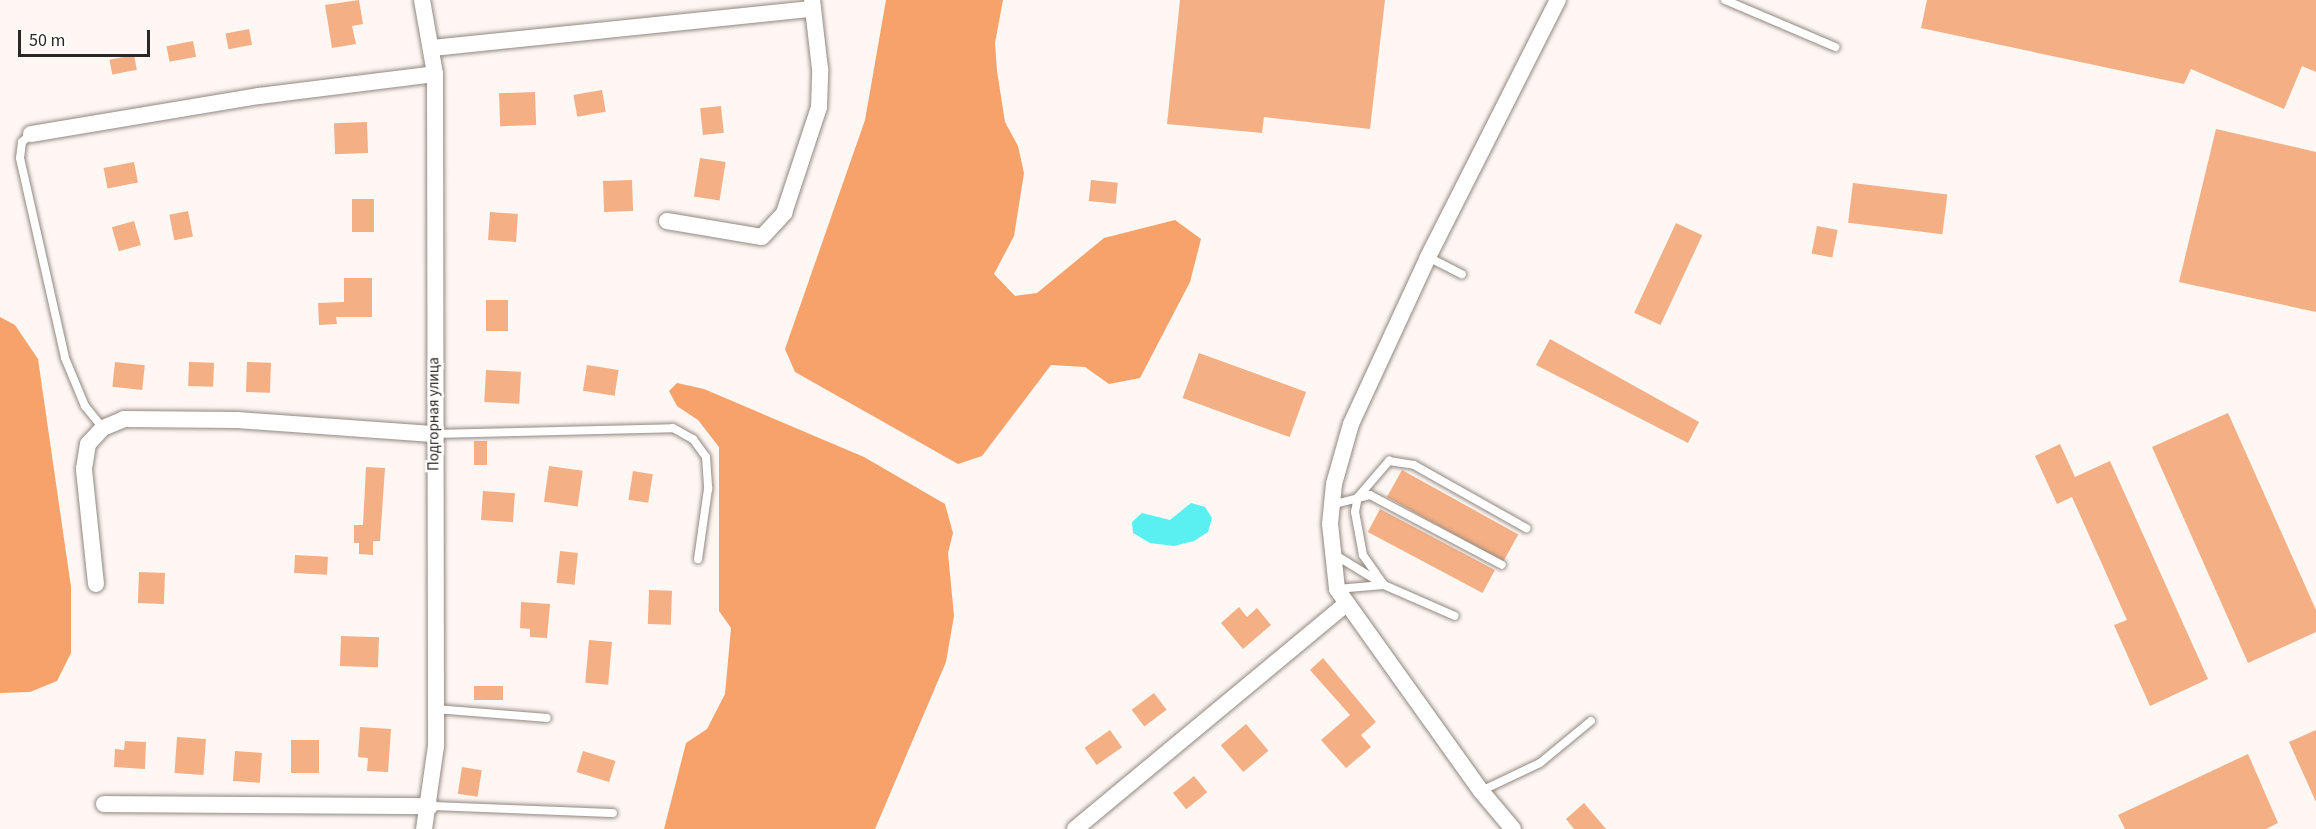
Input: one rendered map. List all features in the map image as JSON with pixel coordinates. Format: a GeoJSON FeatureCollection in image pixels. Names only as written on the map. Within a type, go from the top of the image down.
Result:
{"type":"FeatureCollection","features":[{"type":"Feature","properties":{"kind":"street","name":"Подгорная улица"},"geometry":{"type":"LineString","coordinates":[[422,0],[433,48],[435,74],[433,434],[436,709],[430,806],[424,829]]}},
{"type":"Feature","properties":{"kind":"street"},"geometry":{"type":"LineString","coordinates":[[1513,829],[1481,791],[1341,596],[1332,553],[1331,505],[1351,424],[1428,256],[1558,0]]}},
{"type":"Feature","properties":{"kind":"street"},"geometry":{"type":"LineString","coordinates":[[433,48],[813,4],[820,69],[819,107],[784,213],[762,237],[667,221]]}},
{"type":"Feature","properties":{"kind":"street"},"geometry":{"type":"LineString","coordinates":[[31,134],[259,96],[435,74]]}},
{"type":"Feature","properties":{"kind":"street"},"geometry":{"type":"LineString","coordinates":[[96,584],[84,469],[88,444],[104,428],[124,419],[237,420],[433,434]]}},
{"type":"Feature","properties":{"kind":"street"},"geometry":{"type":"LineString","coordinates":[[1075,829],[1341,596]]}},
{"type":"Feature","properties":{"kind":"street"},"geometry":{"type":"LineString","coordinates":[[104,804],[430,806]]}},
{"type":"Feature","properties":{"kind":"lane"},"geometry":{"type":"LineString","coordinates":[[1725,0],[1835,47]]}},
{"type":"Feature","properties":{"kind":"lane"},"geometry":{"type":"LineString","coordinates":[[31,134],[22,142],[20,158],[65,358],[85,406],[104,428]]}},
{"type":"Feature","properties":{"kind":"lane"},"geometry":{"type":"LineString","coordinates":[[1428,256],[1462,274]]}},
{"type":"Feature","properties":{"kind":"lane"},"geometry":{"type":"LineString","coordinates":[[433,434],[673,428],[693,439],[706,457],[708,489],[698,559]]}},
{"type":"Feature","properties":{"kind":"lane"},"geometry":{"type":"LineString","coordinates":[[1384,585],[1363,555],[1355,512],[1358,497],[1377,470],[1397,460],[1526,528]]}},
{"type":"Feature","properties":{"kind":"lane"},"geometry":{"type":"LineString","coordinates":[[1331,505],[1358,497],[1383,500],[1502,565]]}},
{"type":"Feature","properties":{"kind":"lane"},"geometry":{"type":"LineString","coordinates":[[1332,553],[1384,585],[1455,616]]}},
{"type":"Feature","properties":{"kind":"lane"},"geometry":{"type":"LineString","coordinates":[[1341,596],[1384,585]]}},
{"type":"Feature","properties":{"kind":"lane"},"geometry":{"type":"LineString","coordinates":[[436,709],[547,717]]}},
{"type":"Feature","properties":{"kind":"lane"},"geometry":{"type":"LineString","coordinates":[[1481,791],[1540,763],[1591,722]]}},
{"type":"Feature","properties":{"kind":"lane"},"geometry":{"type":"LineString","coordinates":[[430,806],[613,813]]}},
{"type":"Feature","properties":{"kind":"shaded area"},"geometry":{"type":"Polygon","coordinates":[[[886,0],[1003,0],[995,43],[997,71],[1005,122],[1018,146],[1024,173],[1014,236],[994,274],[1015,296],[1037,293],[1104,238],[1175,220],[1201,239],[1190,282],[1140,378],[1109,384],[1085,367],[1051,365],[982,456],[958,464],[795,372],[785,349],[865,120],[886,0]]]}},
{"type":"Feature","properties":{"kind":"shaded area"},"geometry":{"type":"Polygon","coordinates":[[[0,317],[15,325],[38,359],[71,587],[71,653],[57,681],[30,692],[0,693],[0,317]]]}},
{"type":"Feature","properties":{"kind":"shaded area"},"geometry":{"type":"Polygon","coordinates":[[[677,383],[704,389],[864,457],[945,504],[953,533],[948,553],[954,616],[946,662],[875,829],[664,829],[686,743],[707,729],[725,694],[731,628],[719,611],[719,447],[698,420],[677,406],[669,391],[677,383]]]}},
{"type":"Feature","properties":{"kind":"water"},"geometry":{"type":"Polygon","coordinates":[[[1191,503],[1205,507],[1212,518],[1208,532],[1194,541],[1174,546],[1150,543],[1133,533],[1132,522],[1142,513],[1170,520],[1191,503]]]}},
{"type":"Feature","properties":{"kind":"building"},"geometry":{"type":"Polygon","coordinates":[[[359,0],[363,24],[352,26],[356,44],[332,48],[325,5],[359,0]]]}},
{"type":"Feature","properties":{"kind":"building"},"geometry":{"type":"Polygon","coordinates":[[[1180,0],[1385,0],[1370,129],[1264,117],[1262,133],[1167,124],[1180,0]]]}},
{"type":"Feature","properties":{"kind":"building"},"geometry":{"type":"Polygon","coordinates":[[[1927,0],[2316,0],[2316,72],[2302,66],[2284,109],[2191,69],[2184,84],[1921,28],[1927,0]]]}},
{"type":"Feature","properties":{"kind":"building"},"geometry":{"type":"Polygon","coordinates":[[[249,29],[252,45],[228,49],[225,34],[249,29]]]}},
{"type":"Feature","properties":{"kind":"building"},"geometry":{"type":"Polygon","coordinates":[[[193,41],[196,57],[170,62],[166,46],[193,41]]]}},
{"type":"Feature","properties":{"kind":"building"},"geometry":{"type":"Polygon","coordinates":[[[134,55],[137,70],[112,74],[109,60],[134,55]]]}},
{"type":"Feature","properties":{"kind":"building"},"geometry":{"type":"Polygon","coordinates":[[[602,90],[606,112],[577,117],[573,95],[602,90]]]}},
{"type":"Feature","properties":{"kind":"building"},"geometry":{"type":"Polygon","coordinates":[[[535,92],[536,125],[500,126],[499,93],[535,92]]]}},
{"type":"Feature","properties":{"kind":"building"},"geometry":{"type":"Polygon","coordinates":[[[721,106],[724,133],[703,135],[700,108],[721,106]]]}},
{"type":"Feature","properties":{"kind":"building"},"geometry":{"type":"Polygon","coordinates":[[[367,122],[368,153],[335,154],[334,123],[367,122]]]}},
{"type":"Feature","properties":{"kind":"building"},"geometry":{"type":"Polygon","coordinates":[[[2216,129],[2316,152],[2316,312],[2179,282],[2216,129]]]}},
{"type":"Feature","properties":{"kind":"building"},"geometry":{"type":"Polygon","coordinates":[[[700,158],[726,162],[720,201],[694,197],[700,158]]]}},
{"type":"Feature","properties":{"kind":"building"},"geometry":{"type":"Polygon","coordinates":[[[134,162],[138,183],[108,189],[104,168],[134,162]]]}},
{"type":"Feature","properties":{"kind":"building"},"geometry":{"type":"Polygon","coordinates":[[[632,180],[633,211],[604,212],[603,181],[632,180]]]}},
{"type":"Feature","properties":{"kind":"building"},"geometry":{"type":"Polygon","coordinates":[[[1091,180],[1118,183],[1116,204],[1089,201],[1091,180]]]}},
{"type":"Feature","properties":{"kind":"building"},"geometry":{"type":"Polygon","coordinates":[[[1853,183],[1947,195],[1942,234],[1848,223],[1853,183]]]}},
{"type":"Feature","properties":{"kind":"building"},"geometry":{"type":"Polygon","coordinates":[[[352,199],[374,199],[374,232],[352,232],[352,199]]]}},
{"type":"Feature","properties":{"kind":"building"},"geometry":{"type":"Polygon","coordinates":[[[188,211],[193,237],[174,240],[169,215],[188,211]]]}},
{"type":"Feature","properties":{"kind":"building"},"geometry":{"type":"Polygon","coordinates":[[[490,212],[518,214],[516,242],[488,240],[490,212]]]}},
{"type":"Feature","properties":{"kind":"building"},"geometry":{"type":"Polygon","coordinates":[[[134,221],[141,245],[119,251],[112,227],[134,221]]]}},
{"type":"Feature","properties":{"kind":"building"},"geometry":{"type":"Polygon","coordinates":[[[1676,223],[1702,235],[1660,325],[1634,313],[1676,223]]]}},
{"type":"Feature","properties":{"kind":"building"},"geometry":{"type":"Polygon","coordinates":[[[1817,226],[1838,230],[1832,257],[1812,253],[1817,226]]]}},
{"type":"Feature","properties":{"kind":"building"},"geometry":{"type":"Polygon","coordinates":[[[344,278],[372,278],[372,317],[336,317],[337,324],[319,325],[318,303],[344,302],[344,278]]]}},
{"type":"Feature","properties":{"kind":"building"},"geometry":{"type":"Polygon","coordinates":[[[486,300],[508,300],[508,331],[486,331],[486,300]]]}},
{"type":"Feature","properties":{"kind":"building"},"geometry":{"type":"Polygon","coordinates":[[[1550,339],[1699,422],[1688,443],[1536,365],[1550,339]]]}},
{"type":"Feature","properties":{"kind":"building"},"geometry":{"type":"Polygon","coordinates":[[[1199,353],[1306,392],[1290,437],[1183,398],[1199,353]]]}},
{"type":"Feature","properties":{"kind":"building"},"geometry":{"type":"Polygon","coordinates":[[[115,362],[145,365],[142,390],[112,387],[115,362]]]}},
{"type":"Feature","properties":{"kind":"building"},"geometry":{"type":"Polygon","coordinates":[[[189,362],[214,363],[213,387],[188,386],[189,362]]]}},
{"type":"Feature","properties":{"kind":"building"},"geometry":{"type":"Polygon","coordinates":[[[247,362],[271,363],[270,393],[246,392],[247,362]]]}},
{"type":"Feature","properties":{"kind":"building"},"geometry":{"type":"Polygon","coordinates":[[[587,365],[619,370],[615,396],[583,391],[587,365]]]}},
{"type":"Feature","properties":{"kind":"building"},"geometry":{"type":"Polygon","coordinates":[[[486,370],[521,372],[519,404],[484,402],[486,370]]]}},
{"type":"Feature","properties":{"kind":"building"},"geometry":{"type":"Polygon","coordinates":[[[2228,413],[2316,610],[2316,632],[2248,663],[2152,447],[2228,413]]]}},
{"type":"Feature","properties":{"kind":"building"},"geometry":{"type":"Polygon","coordinates":[[[474,441],[487,441],[487,465],[474,465],[474,441]]]}},
{"type":"Feature","properties":{"kind":"building"},"geometry":{"type":"Polygon","coordinates":[[[2060,444],[2075,477],[2110,461],[2208,679],[2150,706],[2114,625],[2127,620],[2072,497],[2057,504],[2035,456],[2060,444]]]}},
{"type":"Feature","properties":{"kind":"building"},"geometry":{"type":"Polygon","coordinates":[[[549,466],[583,471],[578,506],[544,502],[549,466]]]}},
{"type":"Feature","properties":{"kind":"building"},"geometry":{"type":"Polygon","coordinates":[[[366,467],[385,468],[380,541],[373,541],[373,555],[359,554],[359,543],[354,543],[354,525],[363,525],[366,467]]]}},
{"type":"Feature","properties":{"kind":"building"},"geometry":{"type":"Polygon","coordinates":[[[1402,470],[1518,534],[1503,562],[1387,497],[1402,470]]]}},
{"type":"Feature","properties":{"kind":"building"},"geometry":{"type":"Polygon","coordinates":[[[633,471],[653,474],[648,503],[628,500],[633,471]]]}},
{"type":"Feature","properties":{"kind":"building"},"geometry":{"type":"Polygon","coordinates":[[[483,491],[515,493],[513,522],[481,520],[483,491]]]}},
{"type":"Feature","properties":{"kind":"building"},"geometry":{"type":"Polygon","coordinates":[[[1380,509],[1495,570],[1483,593],[1368,532],[1380,509]]]}},
{"type":"Feature","properties":{"kind":"building"},"geometry":{"type":"Polygon","coordinates":[[[560,551],[578,553],[575,585],[557,583],[560,551]]]}},
{"type":"Feature","properties":{"kind":"building"},"geometry":{"type":"Polygon","coordinates":[[[295,555],[328,557],[327,575],[294,573],[295,555]]]}},
{"type":"Feature","properties":{"kind":"building"},"geometry":{"type":"Polygon","coordinates":[[[139,572],[165,573],[164,604],[138,603],[139,572]]]}},
{"type":"Feature","properties":{"kind":"building"},"geometry":{"type":"Polygon","coordinates":[[[649,590],[672,591],[671,625],[648,624],[649,590]]]}},
{"type":"Feature","properties":{"kind":"building"},"geometry":{"type":"Polygon","coordinates":[[[521,602],[550,604],[547,638],[530,637],[530,629],[520,628],[521,602]]]}},
{"type":"Feature","properties":{"kind":"building"},"geometry":{"type":"Polygon","coordinates":[[[1239,607],[1247,617],[1257,608],[1271,625],[1243,649],[1221,623],[1239,607]]]}},
{"type":"Feature","properties":{"kind":"building"},"geometry":{"type":"Polygon","coordinates":[[[341,636],[379,637],[378,667],[340,666],[341,636]]]}},
{"type":"Feature","properties":{"kind":"building"},"geometry":{"type":"Polygon","coordinates":[[[589,640],[612,642],[608,685],[585,683],[589,640]]]}},
{"type":"Feature","properties":{"kind":"building"},"geometry":{"type":"Polygon","coordinates":[[[1323,658],[1376,722],[1361,735],[1371,747],[1346,768],[1321,740],[1350,715],[1310,670],[1323,658]]]}},
{"type":"Feature","properties":{"kind":"building"},"geometry":{"type":"Polygon","coordinates":[[[474,686],[503,686],[503,700],[474,700],[474,686]]]}},
{"type":"Feature","properties":{"kind":"building"},"geometry":{"type":"Polygon","coordinates":[[[1154,693],[1167,710],[1144,727],[1132,710],[1154,693]]]}},
{"type":"Feature","properties":{"kind":"building"},"geometry":{"type":"Polygon","coordinates":[[[1246,724],[1268,751],[1243,772],[1221,745],[1246,724]]]}},
{"type":"Feature","properties":{"kind":"building"},"geometry":{"type":"Polygon","coordinates":[[[360,727],[391,729],[388,772],[367,771],[368,758],[358,757],[360,727]]]}},
{"type":"Feature","properties":{"kind":"building"},"geometry":{"type":"Polygon","coordinates":[[[1110,730],[1122,747],[1097,765],[1085,748],[1110,730]]]}},
{"type":"Feature","properties":{"kind":"building"},"geometry":{"type":"Polygon","coordinates":[[[2316,730],[2316,802],[2289,742],[2316,730]]]}},
{"type":"Feature","properties":{"kind":"building"},"geometry":{"type":"Polygon","coordinates":[[[177,737],[206,739],[203,775],[174,773],[177,737]]]}},
{"type":"Feature","properties":{"kind":"building"},"geometry":{"type":"Polygon","coordinates":[[[291,740],[319,740],[319,773],[291,773],[291,740]]]}},
{"type":"Feature","properties":{"kind":"building"},"geometry":{"type":"Polygon","coordinates":[[[125,741],[146,742],[145,769],[114,767],[115,749],[124,750],[125,741]]]}},
{"type":"Feature","properties":{"kind":"building"},"geometry":{"type":"Polygon","coordinates":[[[235,751],[262,753],[260,783],[233,781],[235,751]]]}},
{"type":"Feature","properties":{"kind":"building"},"geometry":{"type":"Polygon","coordinates":[[[583,751],[616,761],[609,782],[577,772],[583,751]]]}},
{"type":"Feature","properties":{"kind":"building"},"geometry":{"type":"Polygon","coordinates":[[[2248,754],[2278,823],[2266,829],[2125,829],[2118,815],[2248,754]]]}},
{"type":"Feature","properties":{"kind":"building"},"geometry":{"type":"Polygon","coordinates":[[[462,767],[482,770],[478,797],[458,794],[462,767]]]}},
{"type":"Feature","properties":{"kind":"building"},"geometry":{"type":"Polygon","coordinates":[[[1194,776],[1207,792],[1186,809],[1173,793],[1194,776]]]}},
{"type":"Feature","properties":{"kind":"building"},"geometry":{"type":"Polygon","coordinates":[[[1584,803],[1606,829],[1574,829],[1566,819],[1584,803]]]}}]}
